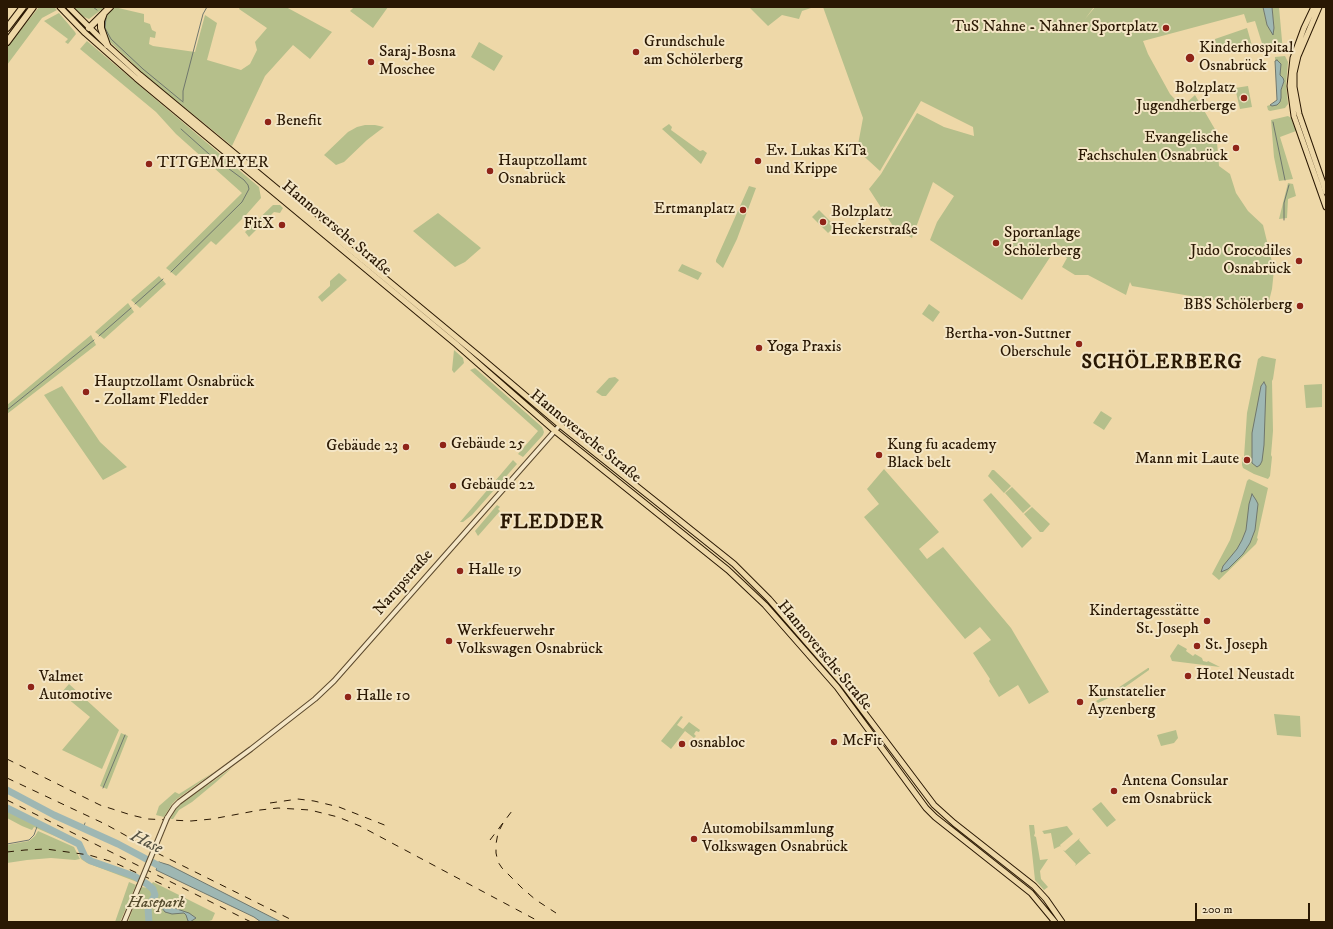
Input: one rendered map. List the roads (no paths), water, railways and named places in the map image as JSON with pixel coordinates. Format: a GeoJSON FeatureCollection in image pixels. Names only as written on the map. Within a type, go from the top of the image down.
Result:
{"type":"FeatureCollection","features":[{"type":"Feature","properties":{"kind":"highway"},"geometry":{"type":"LineString","coordinates":[[7,22],[22,7]]}},
{"type":"Feature","properties":{"kind":"highway"},"geometry":{"type":"LineString","coordinates":[[7,28],[22,7]]}},
{"type":"Feature","properties":{"kind":"highway"},"geometry":{"type":"LineString","coordinates":[[7,42],[33,7]]}},
{"type":"Feature","properties":{"kind":"highway"},"geometry":{"type":"LineString","coordinates":[[87,30],[110,7]]}},
{"type":"Feature","properties":{"kind":"highway"},"geometry":{"type":"LineString","coordinates":[[104,13],[101,21],[101,28],[107,45]]}},
{"type":"Feature","properties":{"kind":"main road","name":"Hannoversche Straße"},"geometry":{"type":"LineString","coordinates":[[60,7],[480,357],[560,426],[729,561],[755,585],[842,683],[934,805],[954,823],[1034,886],[1046,899],[1062,922]]}},
{"type":"Feature","properties":{"kind":"main road","name":"Hannoversche Straße"},"geometry":{"type":"LineString","coordinates":[[69,7],[87,30],[136,78],[467,354],[555,431],[728,570],[751,591],[837,688],[926,808],[1030,894],[1055,922]]}},
{"type":"Feature","properties":{"kind":"main road"},"geometry":{"type":"LineString","coordinates":[[1314,7],[1293,58],[1290,73],[1290,92],[1294,116],[1326,207]]}},
{"type":"Feature","properties":{"kind":"main road"},"geometry":{"type":"LineString","coordinates":[[1319,7],[1298,56],[1294,73],[1294,87],[1299,114],[1326,192]]}},
{"type":"Feature","properties":{"kind":"street","name":"Narupstraße"},"geometry":{"type":"LineString","coordinates":[[124,922],[167,818],[174,807],[315,699],[334,681],[560,426]]}},
{"type":"Feature","properties":{"kind":"water"},"geometry":{"type":"Polygon","coordinates":[[[1263,7],[1272,7],[1274,28],[1273,35],[1267,25],[1263,7]]]}},
{"type":"Feature","properties":{"kind":"water"},"geometry":{"type":"Polygon","coordinates":[[[1277,60],[1281,64],[1280,75],[1284,81],[1281,90],[1280,102],[1277,105],[1272,106],[1270,105],[1277,100],[1275,61],[1277,60]]]}},
{"type":"Feature","properties":{"kind":"water"},"geometry":{"type":"Polygon","coordinates":[[[1264,382],[1266,386],[1264,445],[1262,461],[1257,467],[1252,463],[1252,433],[1261,386],[1264,382]]]}},
{"type":"Feature","properties":{"kind":"water"},"geometry":{"type":"Polygon","coordinates":[[[1252,494],[1258,504],[1255,530],[1250,543],[1243,554],[1228,569],[1221,572],[1223,566],[1237,549],[1246,530],[1249,504],[1252,494]]]}},
{"type":"Feature","properties":{"kind":"water"},"geometry":{"type":"Polygon","coordinates":[[[159,862],[169,865],[281,922],[261,922],[254,917],[156,870],[159,862]]]}},
{"type":"Feature","properties":{"kind":"water"},"geometry":{"type":"Polygon","coordinates":[[[166,903],[189,913],[196,918],[190,922],[184,913],[172,914],[165,912],[162,908],[166,903]]]}},
{"type":"Feature","properties":{"kind":"waterway"},"geometry":{"type":"LineString","coordinates":[[93,7],[97,10]]}},
{"type":"Feature","properties":{"kind":"waterway"},"geometry":{"type":"LineString","coordinates":[[183,101],[183,91],[203,14],[207,7]]}},
{"type":"Feature","properties":{"kind":"waterway"},"geometry":{"type":"LineString","coordinates":[[106,18],[105,28],[111,39],[143,69],[183,102]]}},
{"type":"Feature","properties":{"kind":"waterway"},"geometry":{"type":"LineString","coordinates":[[1273,122],[1285,180]]}},
{"type":"Feature","properties":{"kind":"waterway"},"geometry":{"type":"LineString","coordinates":[[171,272],[242,202],[249,189],[244,180],[209,154],[181,129]]}},
{"type":"Feature","properties":{"kind":"waterway"},"geometry":{"type":"LineString","coordinates":[[1284,220],[1284,203],[1289,185]]}},
{"type":"Feature","properties":{"kind":"waterway"},"geometry":{"type":"LineString","coordinates":[[135,304],[163,279]]}},
{"type":"Feature","properties":{"kind":"waterway"},"geometry":{"type":"LineString","coordinates":[[99,336],[131,308]]}},
{"type":"Feature","properties":{"kind":"waterway"},"geometry":{"type":"LineString","coordinates":[[7,410],[94,340]]}},
{"type":"Feature","properties":{"kind":"waterway"},"geometry":{"type":"LineString","coordinates":[[103,788],[125,735]]}},
{"type":"Feature","properties":{"kind":"waterway","name":"Hase"},"geometry":{"type":"LineString","coordinates":[[7,790],[54,815],[118,844],[165,869]]}},
{"type":"Feature","properties":{"kind":"waterway","name":"Hase"},"geometry":{"type":"LineString","coordinates":[[7,808],[79,844],[85,857],[91,861],[134,876],[147,884],[153,889],[155,895],[148,908],[149,922]]}},
{"type":"Feature","properties":{"kind":"waterway","name":"Hase"},"geometry":{"type":"LineString","coordinates":[[83,828],[85,823]]}},
{"type":"Feature","properties":{"kind":"waterway"},"geometry":{"type":"LineString","coordinates":[[7,844],[29,840],[34,835],[38,824]]}},
{"type":"Feature","properties":{"kind":"railway"},"geometry":{"type":"LineString","coordinates":[[7,759],[100,805],[148,819],[191,821],[278,808],[310,810],[338,817],[360,826],[540,922]]}},
{"type":"Feature","properties":{"kind":"railway"},"geometry":{"type":"LineString","coordinates":[[7,778],[105,824],[161,855],[296,922]]}},
{"type":"Feature","properties":{"kind":"railway"},"geometry":{"type":"LineString","coordinates":[[270,803],[298,799],[314,801],[339,807],[387,826]]}},
{"type":"Feature","properties":{"kind":"railway"},"geometry":{"type":"LineString","coordinates":[[7,800],[251,922]]}},
{"type":"Feature","properties":{"kind":"railway"},"geometry":{"type":"LineString","coordinates":[[490,840],[512,811]]}},
{"type":"Feature","properties":{"kind":"railway"},"geometry":{"type":"LineString","coordinates":[[503,823],[498,833],[496,844],[498,862],[522,888],[536,900],[556,913]]}},
{"type":"Feature","properties":{"kind":"railway"},"geometry":{"type":"LineString","coordinates":[[7,852],[46,849],[89,855],[113,862],[170,888]]}},
{"type":"Feature","properties":{"kind":"place","name":"TuS Nahne - Nahner Sportplatz"},"geometry":{"type":"Point","coordinates":[1166,28]}},
{"type":"Feature","properties":{"kind":"place","name":"Grundschule am Schölerberg"},"geometry":{"type":"Point","coordinates":[636,52]}},
{"type":"Feature","properties":{"kind":"place","name":"Kinderhospital Osnabrück"},"geometry":{"type":"Point","coordinates":[1190,58]}},
{"type":"Feature","properties":{"kind":"place","name":"Saraj-Bosna Moschee"},"geometry":{"type":"Point","coordinates":[371,62]}},
{"type":"Feature","properties":{"kind":"place","name":"Bolzplatz Jugendherberge"},"geometry":{"type":"Point","coordinates":[1244,98]}},
{"type":"Feature","properties":{"kind":"place","name":"Benefit"},"geometry":{"type":"Point","coordinates":[268,122]}},
{"type":"Feature","properties":{"kind":"place","name":"Evangelische Fachschulen Osnabrück"},"geometry":{"type":"Point","coordinates":[1236,148]}},
{"type":"Feature","properties":{"kind":"place","name":"Ev. Lukas KiTa und Krippe"},"geometry":{"type":"Point","coordinates":[758,161]}},
{"type":"Feature","properties":{"kind":"place","name":"TITGEMEYER"},"geometry":{"type":"Point","coordinates":[149,164]}},
{"type":"Feature","properties":{"kind":"place","name":"Hauptzollamt Osnabrück"},"geometry":{"type":"Point","coordinates":[490,171]}},
{"type":"Feature","properties":{"kind":"place","name":"Ertmanplatz"},"geometry":{"type":"Point","coordinates":[743,210]}},
{"type":"Feature","properties":{"kind":"place","name":"Bolzplatz Heckerstraße"},"geometry":{"type":"Point","coordinates":[823,222]}},
{"type":"Feature","properties":{"kind":"place","name":"FitX"},"geometry":{"type":"Point","coordinates":[282,225]}},
{"type":"Feature","properties":{"kind":"place","name":"Sportanlage Schölerberg"},"geometry":{"type":"Point","coordinates":[996,243]}},
{"type":"Feature","properties":{"kind":"place","name":"Judo Crocodiles Osnabrück"},"geometry":{"type":"Point","coordinates":[1299,261]}},
{"type":"Feature","properties":{"kind":"place","name":"BBS Schölerberg"},"geometry":{"type":"Point","coordinates":[1300,306]}},
{"type":"Feature","properties":{"kind":"place","name":"Bertha-von-Suttner Oberschule"},"geometry":{"type":"Point","coordinates":[1079,344]}},
{"type":"Feature","properties":{"kind":"place","name":"Yoga Praxis"},"geometry":{"type":"Point","coordinates":[759,348]}},
{"type":"Feature","properties":{"kind":"place","name":"Hauptzollamt Osnabrück - Zollamt Fledder"},"geometry":{"type":"Point","coordinates":[86,392]}},
{"type":"Feature","properties":{"kind":"place","name":"Gebäude 25"},"geometry":{"type":"Point","coordinates":[443,445]}},
{"type":"Feature","properties":{"kind":"place","name":"Gebäude 23"},"geometry":{"type":"Point","coordinates":[406,447]}},
{"type":"Feature","properties":{"kind":"place","name":"Kung fu academy Black belt"},"geometry":{"type":"Point","coordinates":[879,455]}},
{"type":"Feature","properties":{"kind":"place","name":"Mann mit Laute"},"geometry":{"type":"Point","coordinates":[1247,460]}},
{"type":"Feature","properties":{"kind":"place","name":"Gebäude 22"},"geometry":{"type":"Point","coordinates":[453,486]}},
{"type":"Feature","properties":{"kind":"place","name":"Halle 19"},"geometry":{"type":"Point","coordinates":[460,571]}},
{"type":"Feature","properties":{"kind":"place","name":"Kindertagesstätte St. Joseph"},"geometry":{"type":"Point","coordinates":[1207,621]}},
{"type":"Feature","properties":{"kind":"place","name":"Werkfeuerwehr Volkswagen Osnabrück"},"geometry":{"type":"Point","coordinates":[449,641]}},
{"type":"Feature","properties":{"kind":"place","name":"St. Joseph"},"geometry":{"type":"Point","coordinates":[1197,646]}},
{"type":"Feature","properties":{"kind":"place","name":"Hotel Neustadt"},"geometry":{"type":"Point","coordinates":[1188,676]}},
{"type":"Feature","properties":{"kind":"place","name":"Valmet Automotive"},"geometry":{"type":"Point","coordinates":[31,687]}},
{"type":"Feature","properties":{"kind":"place","name":"Halle 10"},"geometry":{"type":"Point","coordinates":[348,697]}},
{"type":"Feature","properties":{"kind":"place","name":"Kunstatelier Ayzenberg"},"geometry":{"type":"Point","coordinates":[1080,702]}},
{"type":"Feature","properties":{"kind":"place","name":"McFit"},"geometry":{"type":"Point","coordinates":[834,742]}},
{"type":"Feature","properties":{"kind":"place","name":"osnabloc"},"geometry":{"type":"Point","coordinates":[682,744]}},
{"type":"Feature","properties":{"kind":"place","name":"Antena Consular em Osnabrück"},"geometry":{"type":"Point","coordinates":[1114,791]}},
{"type":"Feature","properties":{"kind":"place","name":"Automobilsammlung Volkswagen Osnabrück"},"geometry":{"type":"Point","coordinates":[694,839]}},
{"type":"Feature","properties":{"kind":"district","name":"SCHÖLERBERG"},"geometry":{"type":"Point","coordinates":[1162,364]}},
{"type":"Feature","properties":{"kind":"district","name":"FLEDDER"},"geometry":{"type":"Point","coordinates":[552,524]}},
{"type":"Feature","properties":{"kind":"park label","name":"Hasepark"},"geometry":{"type":"Point","coordinates":[156,904]}}]}
